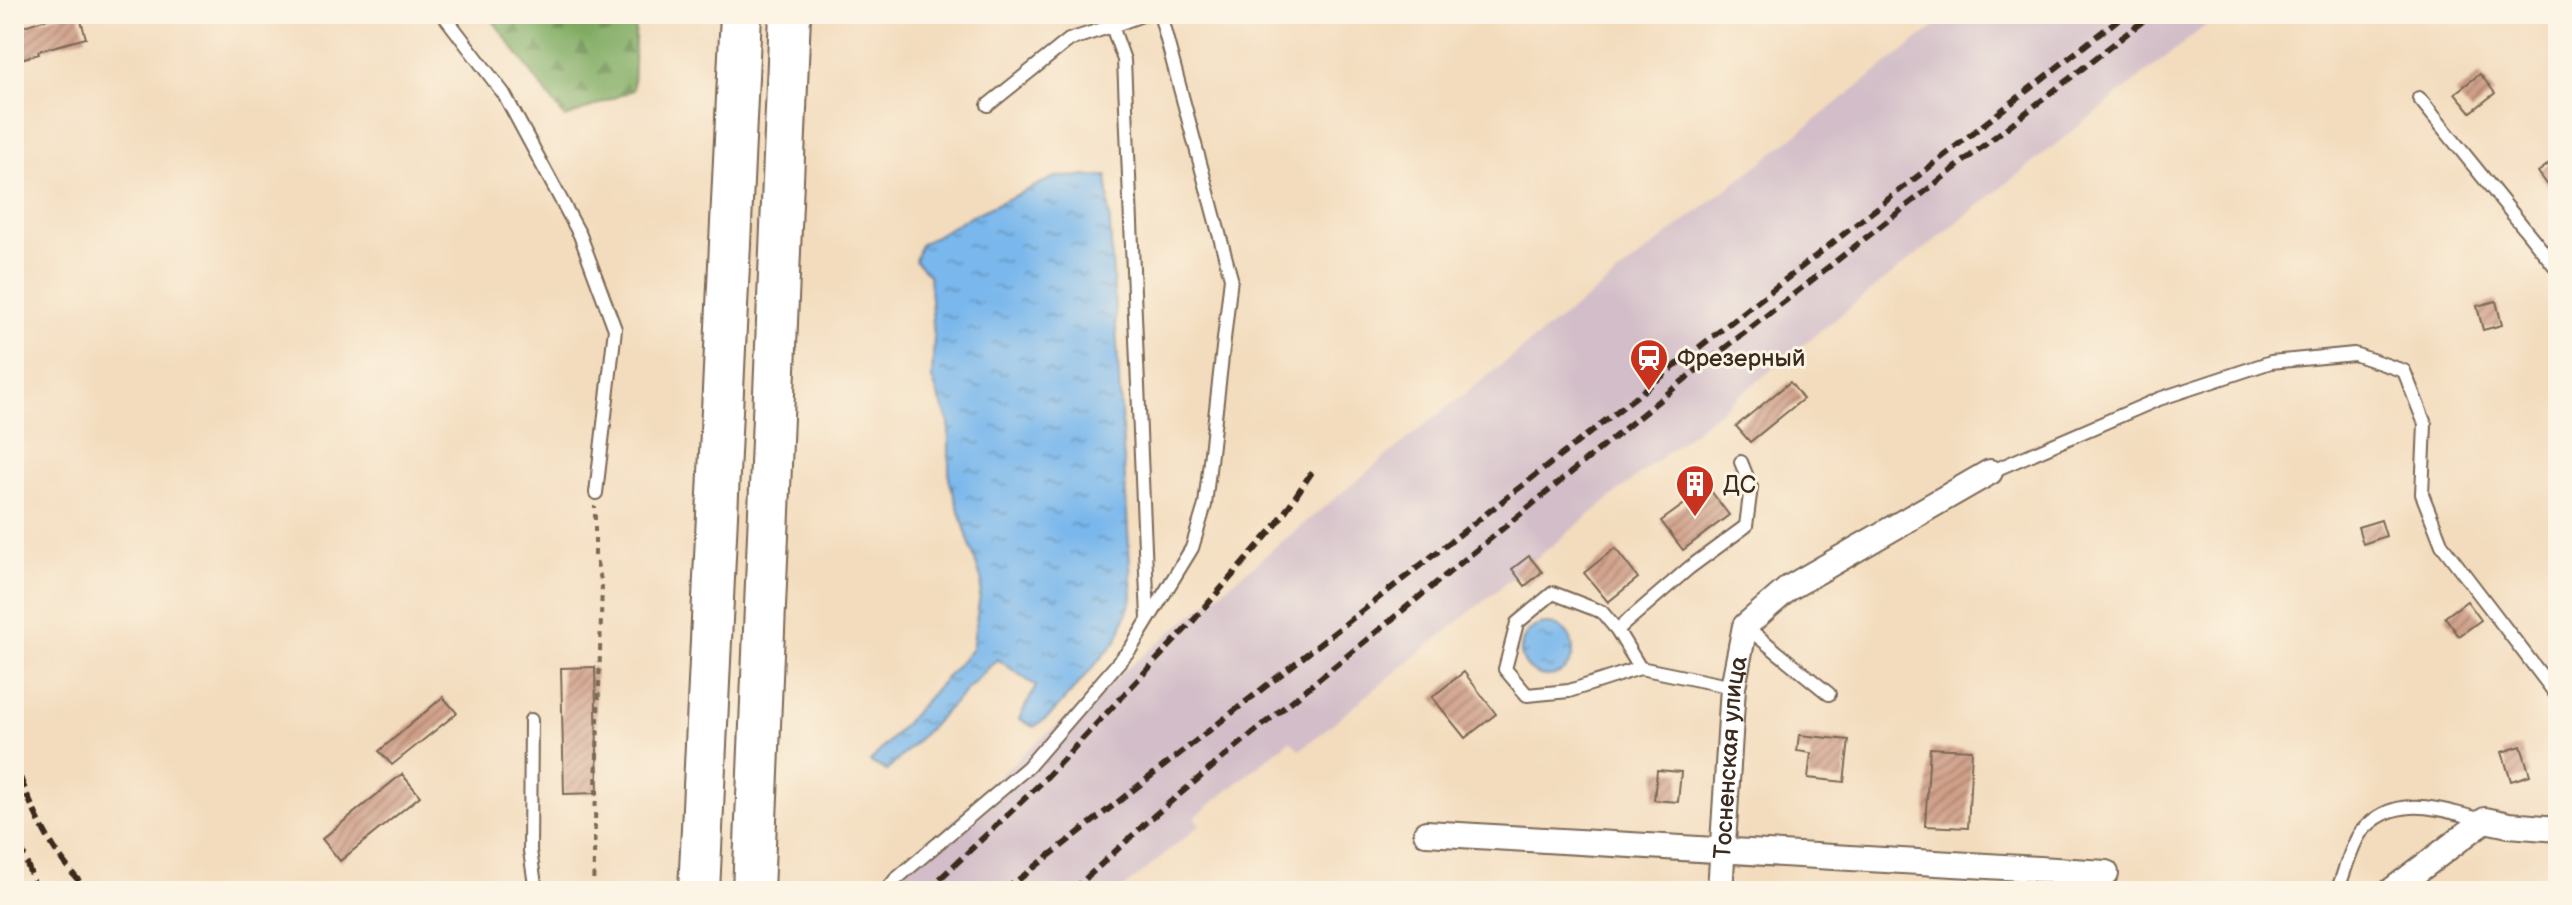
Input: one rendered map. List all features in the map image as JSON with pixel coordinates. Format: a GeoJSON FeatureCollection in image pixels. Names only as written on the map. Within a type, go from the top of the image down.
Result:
{"type":"FeatureCollection","features":[{"type":"Feature","properties":{"kind":"highway"},"geometry":{"type":"LineString","coordinates":[[699,891],[741,14]]}},
{"type":"Feature","properties":{"kind":"highway"},"geometry":{"type":"LineString","coordinates":[[753,891],[790,14]]}},
{"type":"Feature","properties":{"kind":"street"},"geometry":{"type":"LineString","coordinates":[[1745,626],[1789,588],[1990,472]]}},
{"type":"Feature","properties":{"kind":"street","name":"Тосненская улица"},"geometry":{"type":"LineString","coordinates":[[1720,891],[1733,687],[1745,626]]}},
{"type":"Feature","properties":{"kind":"street"},"geometry":{"type":"LineString","coordinates":[[2391,891],[2485,820],[2558,829]]}},
{"type":"Feature","properties":{"kind":"street"},"geometry":{"type":"LineString","coordinates":[[1426,833],[2106,873]]}},
{"type":"Feature","properties":{"kind":"lane"},"geometry":{"type":"LineString","coordinates":[[443,14],[504,94],[580,235],[615,329],[596,493]]}},
{"type":"Feature","properties":{"kind":"lane"},"geometry":{"type":"LineString","coordinates":[[988,105],[1069,40],[1145,14]]}},
{"type":"Feature","properties":{"kind":"lane"},"geometry":{"type":"LineString","coordinates":[[886,891],[1028,767],[1131,648],[1192,548],[1205,505],[1231,278],[1160,14]]}},
{"type":"Feature","properties":{"kind":"lane"},"geometry":{"type":"LineString","coordinates":[[1112,26],[1124,60],[1148,618]]}},
{"type":"Feature","properties":{"kind":"lane"},"geometry":{"type":"LineString","coordinates":[[2419,98],[2558,270]]}},
{"type":"Feature","properties":{"kind":"lane"},"geometry":{"type":"LineString","coordinates":[[1990,472],[2159,399],[2271,362],[2354,354],[2404,371],[2425,424],[2422,494],[2442,545],[2558,697]]}},
{"type":"Feature","properties":{"kind":"lane"},"geometry":{"type":"LineString","coordinates":[[1617,630],[1689,568],[1746,526],[1751,487],[1741,462]]}},
{"type":"Feature","properties":{"kind":"lane"},"geometry":{"type":"LineString","coordinates":[[1640,668],[1602,612],[1553,593],[1517,623],[1505,669],[1527,695],[1569,691],[1640,668],[1733,687]]}},
{"type":"Feature","properties":{"kind":"lane"},"geometry":{"type":"LineString","coordinates":[[1745,626],[1829,694]]}},
{"type":"Feature","properties":{"kind":"lane"},"geometry":{"type":"LineString","coordinates":[[531,720],[530,851],[536,891]]}},
{"type":"Feature","properties":{"kind":"lane"},"geometry":{"type":"LineString","coordinates":[[2337,891],[2360,834],[2387,810],[2414,805],[2485,820]]}},
{"type":"Feature","properties":{"kind":"path"},"geometry":{"type":"LineString","coordinates":[[593,891],[602,584],[595,555],[596,493]]}},
{"type":"Feature","properties":{"kind":"shaded area"},"geometry":{"type":"Polygon","coordinates":[[[1951,14],[2220,14],[1639,475],[1300,750],[1290,740],[1195,817],[1200,825],[1120,891],[879,891],[1026,751],[1422,427],[1951,14]]]}},
{"type":"Feature","properties":{"kind":"green space"},"geometry":{"type":"Polygon","coordinates":[[[488,14],[636,14],[633,90],[565,118],[488,14]]]}},
{"type":"Feature","properties":{"kind":"water"},"geometry":{"type":"Polygon","coordinates":[[[1107,176],[1132,598],[1117,640],[1051,715],[1034,727],[1019,719],[1036,686],[997,659],[887,771],[870,762],[972,649],[982,582],[949,479],[949,423],[932,379],[934,337],[929,275],[915,261],[920,245],[967,218],[1055,177],[1107,176]]]}},
{"type":"Feature","properties":{"kind":"water"},"geometry":{"type":"Polygon","coordinates":[[[1547,624],[1565,632],[1573,650],[1565,668],[1547,676],[1529,668],[1521,650],[1529,632],[1547,624]]]}},
{"type":"Feature","properties":{"kind":"building"},"geometry":{"type":"Polygon","coordinates":[[[63,14],[79,14],[86,38],[14,61],[14,29],[63,14]]]}},
{"type":"Feature","properties":{"kind":"building"},"geometry":{"type":"Polygon","coordinates":[[[2480,74],[2495,93],[2471,112],[2455,93],[2480,74]]]}},
{"type":"Feature","properties":{"kind":"building"},"geometry":{"type":"Polygon","coordinates":[[[2558,157],[2558,199],[2538,172],[2558,157]]]}},
{"type":"Feature","properties":{"kind":"building"},"geometry":{"type":"Polygon","coordinates":[[[2496,301],[2502,325],[2483,330],[2477,306],[2496,301]]]}},
{"type":"Feature","properties":{"kind":"building"},"geometry":{"type":"Polygon","coordinates":[[[1790,382],[1803,399],[1750,442],[1736,426],[1790,382]]]}},
{"type":"Feature","properties":{"kind":"building","name":"ДС"},"geometry":{"type":"Polygon","coordinates":[[[1708,487],[1729,515],[1683,550],[1661,521],[1708,487]]]}},
{"type":"Feature","properties":{"kind":"building"},"geometry":{"type":"Polygon","coordinates":[[[2381,520],[2386,536],[2363,544],[2358,527],[2381,520]]]}},
{"type":"Feature","properties":{"kind":"building"},"geometry":{"type":"Polygon","coordinates":[[[1615,548],[1638,578],[1608,602],[1584,573],[1615,548]]]}},
{"type":"Feature","properties":{"kind":"building"},"geometry":{"type":"Polygon","coordinates":[[[1529,556],[1542,572],[1525,586],[1512,569],[1529,556]]]}},
{"type":"Feature","properties":{"kind":"building"},"geometry":{"type":"Polygon","coordinates":[[[2467,601],[2481,620],[2459,636],[2445,617],[2467,601]]]}},
{"type":"Feature","properties":{"kind":"building"},"geometry":{"type":"Polygon","coordinates":[[[595,667],[598,793],[564,794],[561,668],[595,667]]]}},
{"type":"Feature","properties":{"kind":"building"},"geometry":{"type":"Polygon","coordinates":[[[1464,672],[1496,714],[1465,738],[1432,697],[1464,672]]]}},
{"type":"Feature","properties":{"kind":"building"},"geometry":{"type":"Polygon","coordinates":[[[443,697],[457,713],[392,765],[379,751],[443,697]]]}},
{"type":"Feature","properties":{"kind":"building"},"geometry":{"type":"Polygon","coordinates":[[[1799,735],[1849,740],[1844,782],[1808,778],[1811,753],[1797,751],[1799,735]]]}},
{"type":"Feature","properties":{"kind":"building"},"geometry":{"type":"Polygon","coordinates":[[[2521,746],[2530,775],[2511,781],[2502,752],[2521,746]]]}},
{"type":"Feature","properties":{"kind":"building"},"geometry":{"type":"Polygon","coordinates":[[[1930,748],[1972,750],[1968,828],[1925,826],[1930,748]]]}},
{"type":"Feature","properties":{"kind":"building"},"geometry":{"type":"Polygon","coordinates":[[[1657,770],[1681,772],[1678,802],[1654,800],[1657,770]]]}},
{"type":"Feature","properties":{"kind":"building"},"geometry":{"type":"Polygon","coordinates":[[[402,774],[420,796],[340,861],[322,839],[402,774]]]}},
{"type":"Feature","properties":{"kind":"railway"},"geometry":{"type":"LineString","coordinates":[[1004,891],[2125,14]]}},
{"type":"Feature","properties":{"kind":"railway"},"geometry":{"type":"LineString","coordinates":[[1072,891],[1156,814],[1242,742],[1684,380],[2152,14]]}},
{"type":"Feature","properties":{"kind":"railway"},"geometry":{"type":"LineString","coordinates":[[927,891],[1040,784],[1193,621],[1276,525],[1312,472]]}},
{"type":"Feature","properties":{"kind":"railway"},"geometry":{"type":"LineString","coordinates":[[14,761],[53,847],[89,891]]}},
{"type":"Feature","properties":{"kind":"railway"},"geometry":{"type":"LineString","coordinates":[[14,829],[37,891]]}},
{"type":"Feature","properties":{"kind":"place","name":"Фрезерный"},"geometry":{"type":"Point","coordinates":[1649,392]}},
{"type":"Feature","properties":{"kind":"place","name":"ДС"},"geometry":{"type":"Point","coordinates":[1695,518]}}]}
